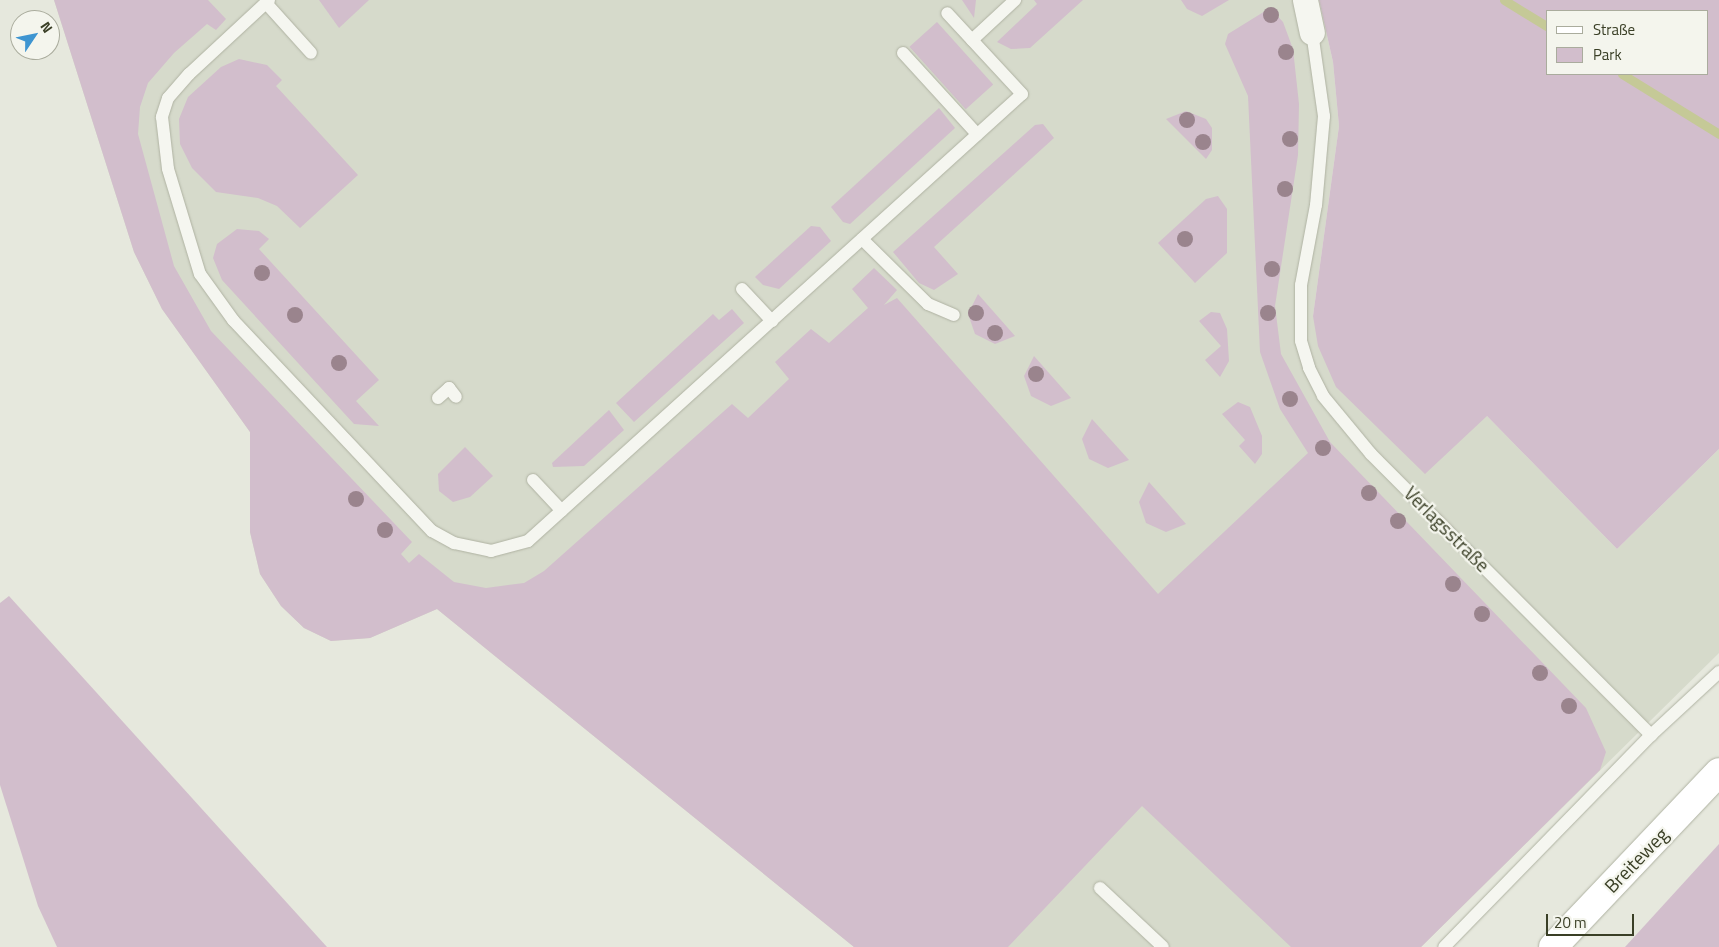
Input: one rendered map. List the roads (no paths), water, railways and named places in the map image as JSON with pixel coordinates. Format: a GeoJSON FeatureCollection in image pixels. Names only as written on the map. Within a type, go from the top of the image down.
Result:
{"type":"FeatureCollection","features":[{"type":"Feature","properties":{"kind":"street","name":"Verlagsstraße"},"geometry":{"type":"LineString","coordinates":[[1305,0],[1312,32]]}},
{"type":"Feature","properties":{"kind":"street","name":"Breiteweg"},"geometry":{"type":"LineString","coordinates":[[1553,947],[1719,772]]}},
{"type":"Feature","properties":{"kind":"lane"},"geometry":{"type":"LineString","coordinates":[[972,40],[1015,0]]}},
{"type":"Feature","properties":{"kind":"lane"},"geometry":{"type":"LineString","coordinates":[[311,53],[268,2],[189,74],[168,98],[162,117],[168,169],[200,274],[213,297],[432,531],[454,543],[491,551],[528,541],[1022,94],[947,13]]}},
{"type":"Feature","properties":{"kind":"lane","name":"Verlagsstraße"},"geometry":{"type":"LineString","coordinates":[[1312,32],[1324,116],[1316,204],[1300,285],[1301,341],[1309,368],[1323,396],[1371,454],[1651,735]]}},
{"type":"Feature","properties":{"kind":"lane"},"geometry":{"type":"LineString","coordinates":[[903,53],[978,134]]}},
{"type":"Feature","properties":{"kind":"lane"},"geometry":{"type":"LineString","coordinates":[[862,238],[928,304],[954,315]]}},
{"type":"Feature","properties":{"kind":"lane"},"geometry":{"type":"LineString","coordinates":[[742,289],[772,321]]}},
{"type":"Feature","properties":{"kind":"lane"},"geometry":{"type":"LineString","coordinates":[[438,398],[449,388],[456,397]]}},
{"type":"Feature","properties":{"kind":"lane"},"geometry":{"type":"LineString","coordinates":[[533,480],[562,511]]}},
{"type":"Feature","properties":{"kind":"lane"},"geometry":{"type":"LineString","coordinates":[[1444,947],[1651,735],[1719,672]]}},
{"type":"Feature","properties":{"kind":"lane"},"geometry":{"type":"LineString","coordinates":[[1100,888],[1163,947]]}},
{"type":"Feature","properties":{"kind":"waterway"},"geometry":{"type":"LineString","coordinates":[[1504,0],[1546,26]]}},
{"type":"Feature","properties":{"kind":"waterway"},"geometry":{"type":"LineString","coordinates":[[1624,75],[1719,134]]}}]}
